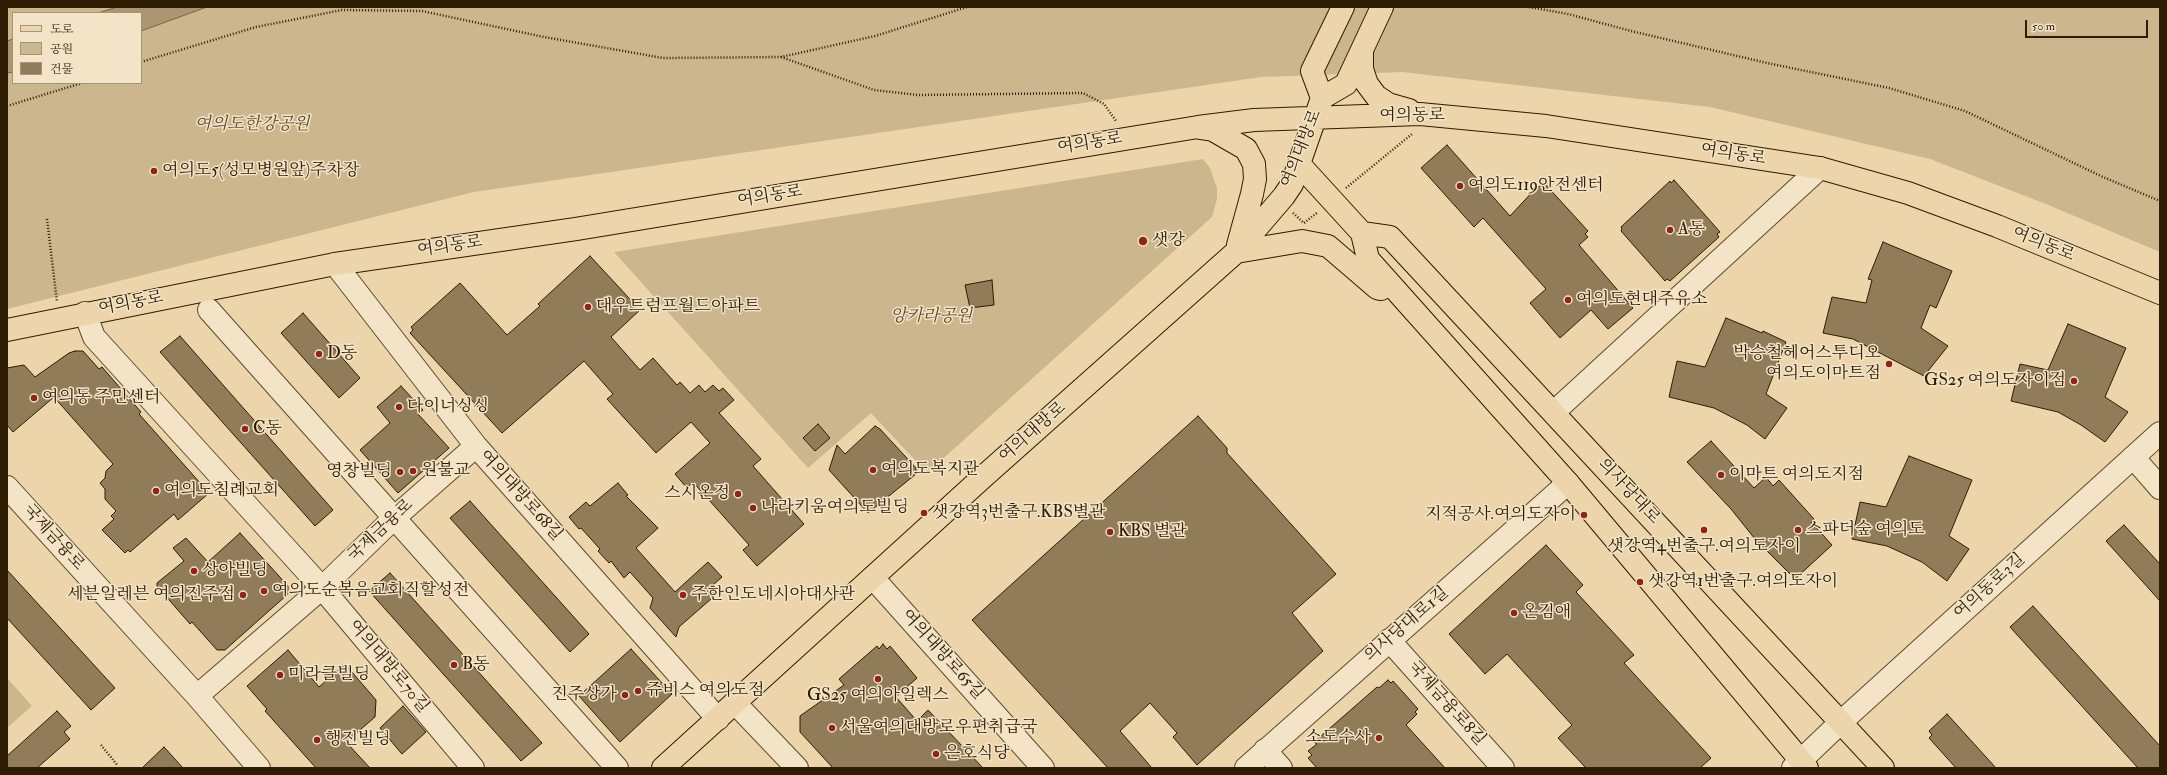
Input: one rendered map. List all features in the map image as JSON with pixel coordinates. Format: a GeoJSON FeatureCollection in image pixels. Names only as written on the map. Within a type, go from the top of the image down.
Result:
{"type":"FeatureCollection","features":[{"type":"Feature","properties":{"kind":"main road","name":"여의대방로"},"geometry":{"type":"LineString","coordinates":[[663,768],[1236,252],[1284,196],[1292,184],[1316,119],[1322,98],[1312,71],[1343,7]]}},
{"type":"Feature","properties":{"kind":"main road","name":"여의대방로"},"geometry":{"type":"LineString","coordinates":[[1322,98],[1346,84],[1360,62],[1382,7]]}},
{"type":"Feature","properties":{"kind":"main road"},"geometry":{"type":"LineString","coordinates":[[1360,62],[1367,84],[1376,96],[1419,121]]}},
{"type":"Feature","properties":{"kind":"main road","name":"여의동로"},"geometry":{"type":"LineString","coordinates":[[12,329],[58,318],[335,264],[576,229],[1128,138],[1254,120],[1316,119],[1419,121],[1546,126],[1820,168],[1908,192],[1997,226],[2160,294]]}},
{"type":"Feature","properties":{"kind":"main road"},"geometry":{"type":"LineString","coordinates":[[1198,127],[1213,130],[1246,149],[1254,164],[1255,179],[1252,194],[1236,252],[1302,241],[1328,246],[1377,288],[1396,291]]}},
{"type":"Feature","properties":{"kind":"main road"},"geometry":{"type":"LineString","coordinates":[[1299,164],[1362,233],[1368,259],[1568,483],[1800,766]]}},
{"type":"Feature","properties":{"kind":"main road","name":"의사당대로"},"geometry":{"type":"LineString","coordinates":[[1362,233],[1390,237],[1883,768]]}},
{"type":"Feature","properties":{"kind":"street"},"geometry":{"type":"LineString","coordinates":[[1554,412],[1820,168]]}},
{"type":"Feature","properties":{"kind":"street","name":"여의대방로68길"},"geometry":{"type":"LineString","coordinates":[[335,264],[476,446],[718,719]]}},
{"type":"Feature","properties":{"kind":"street"},"geometry":{"type":"LineString","coordinates":[[208,310],[618,768]]}},
{"type":"Feature","properties":{"kind":"street","name":"여의대방로70길"},"geometry":{"type":"LineString","coordinates":[[85,313],[94,337],[322,588],[473,768]]}},
{"type":"Feature","properties":{"kind":"street","name":"여의동로3길"},"geometry":{"type":"LineString","coordinates":[[1800,766],[1821,741],[1841,722],[2160,433]]}},
{"type":"Feature","properties":{"kind":"street","name":"국제금융로"},"geometry":{"type":"LineString","coordinates":[[197,696],[322,588],[394,518],[476,446]]}},
{"type":"Feature","properties":{"kind":"street"},"geometry":{"type":"LineString","coordinates":[[2133,457],[2160,488]]}},
{"type":"Feature","properties":{"kind":"street","name":"의사당대로1길"},"geometry":{"type":"LineString","coordinates":[[1246,768],[1568,483]]}},
{"type":"Feature","properties":{"kind":"street","name":"국제금융로"},"geometry":{"type":"LineString","coordinates":[[7,486],[197,696],[258,768]]}},
{"type":"Feature","properties":{"kind":"street","name":"여의대방로65길"},"geometry":{"type":"LineString","coordinates":[[873,578],[1043,768]]}},
{"type":"Feature","properties":{"kind":"street","name":"국제금융로8길"},"geometry":{"type":"LineString","coordinates":[[1389,640],[1503,768]]}},
{"type":"Feature","properties":{"kind":"street"},"geometry":{"type":"LineString","coordinates":[[735,703],[797,768]]}},
{"type":"Feature","properties":{"kind":"street"},"geometry":{"type":"LineString","coordinates":[[1265,750],[1281,768]]}},
{"type":"Feature","properties":{"kind":"path"},"geometry":{"type":"LineString","coordinates":[[142,62],[256,27],[342,10],[422,11],[544,37],[663,58],[781,58],[875,36],[967,7]]}},
{"type":"Feature","properties":{"kind":"path"},"geometry":{"type":"LineString","coordinates":[[1529,7],[1568,14],[1631,31],[1904,92],[1965,111],[2103,177],[2160,201]]}},
{"type":"Feature","properties":{"kind":"path"},"geometry":{"type":"LineString","coordinates":[[781,58],[874,90],[918,95],[1083,93],[1104,104],[1128,138]]}},
{"type":"Feature","properties":{"kind":"path"},"geometry":{"type":"LineString","coordinates":[[7,106],[79,84]]}},
{"type":"Feature","properties":{"kind":"path"},"geometry":{"type":"LineString","coordinates":[[1304,224],[1419,121]]}},
{"type":"Feature","properties":{"kind":"path"},"geometry":{"type":"LineString","coordinates":[[47,219],[58,318]]}},
{"type":"Feature","properties":{"kind":"path"},"geometry":{"type":"LineString","coordinates":[[101,745],[118,766]]}},
{"type":"Feature","properties":{"kind":"green space","name":"여의도한강공원"},"geometry":{"type":"Polygon","coordinates":[[[7,7],[2160,7],[2160,252],[2046,204],[1930,159],[1710,107],[1402,72],[1261,77],[474,192],[7,309],[7,7]]]}},
{"type":"Feature","properties":{"kind":"green space","name":"앙카라공원"},"geometry":{"type":"Polygon","coordinates":[[[1203,159],[1210,168],[1217,188],[1217,199],[1212,217],[927,473],[871,413],[808,468],[614,252],[1203,159]]]}},
{"type":"Feature","properties":{"kind":"green space"},"geometry":{"type":"Polygon","coordinates":[[[7,678],[32,706],[7,728],[7,678]]]}},
{"type":"Feature","properties":{"kind":"shaded area"},"geometry":{"type":"Polygon","coordinates":[[[117,7],[207,7],[142,31],[142,12],[101,12],[117,7]]]}},
{"type":"Feature","properties":{"kind":"shaded area"},"geometry":{"type":"Polygon","coordinates":[[[12,39],[12,72],[7,73],[7,41],[12,39]]]}},
{"type":"Feature","properties":{"kind":"building"},"geometry":{"type":"Polygon","coordinates":[[[1447,145],[1510,216],[1537,187],[1546,185],[1588,231],[1585,234],[1588,237],[1579,245],[1633,308],[1608,329],[1591,310],[1560,338],[1530,303],[1546,289],[1483,218],[1474,227],[1421,168],[1447,145]]]}},
{"type":"Feature","properties":{"kind":"building","name":"A동"},"geometry":{"type":"Polygon","coordinates":[[[1674,180],[1720,232],[1717,234],[1719,237],[1670,281],[1667,279],[1665,281],[1621,231],[1621,227],[1670,181],[1671,183],[1674,180]]]}},
{"type":"Feature","properties":{"kind":"building"},"geometry":{"type":"Polygon","coordinates":[[[1883,242],[1952,271],[1936,308],[1930,305],[1921,328],[1948,346],[1924,376],[1853,339],[1823,333],[1832,297],[1866,303],[1872,280],[1868,279],[1883,242]]]}},
{"type":"Feature","properties":{"kind":"building"},"geometry":{"type":"Polygon","coordinates":[[[590,256],[640,310],[611,337],[640,370],[653,358],[677,385],[680,382],[690,393],[699,385],[705,392],[713,385],[719,391],[723,388],[734,400],[719,413],[761,459],[753,466],[804,524],[757,566],[743,550],[749,545],[693,482],[687,488],[675,474],[710,443],[691,422],[656,453],[607,399],[613,394],[584,361],[502,433],[410,333],[413,330],[411,327],[460,283],[507,335],[540,306],[538,304],[590,256]]]}},
{"type":"Feature","properties":{"kind":"building"},"geometry":{"type":"Polygon","coordinates":[[[992,280],[994,305],[970,308],[965,285],[992,280]]]}},
{"type":"Feature","properties":{"kind":"building","name":"D동"},"geometry":{"type":"Polygon","coordinates":[[[303,313],[360,378],[339,398],[281,333],[303,313]]]}},
{"type":"Feature","properties":{"kind":"building"},"geometry":{"type":"Polygon","coordinates":[[[1726,318],[1762,333],[1763,331],[1786,342],[1766,394],[1787,408],[1765,439],[1747,425],[1714,408],[1669,397],[1677,361],[1705,367],[1726,318]]]}},
{"type":"Feature","properties":{"kind":"building"},"geometry":{"type":"Polygon","coordinates":[[[2068,324],[2126,348],[2105,397],[2128,412],[2105,442],[2081,425],[2058,412],[2011,401],[2020,364],[2048,370],[2068,324]]]}},
{"type":"Feature","properties":{"kind":"building","name":"C동"},"geometry":{"type":"Polygon","coordinates":[[[180,336],[333,510],[315,526],[160,352],[180,336]]]}},
{"type":"Feature","properties":{"kind":"building"},"geometry":{"type":"Polygon","coordinates":[[[83,351],[99,369],[102,367],[141,412],[139,414],[209,493],[178,520],[174,514],[130,552],[128,550],[125,553],[102,530],[114,519],[111,516],[116,511],[105,499],[105,489],[100,483],[105,478],[106,471],[113,464],[54,397],[13,432],[7,425],[7,368],[24,365],[35,377],[69,353],[83,351]]]}},
{"type":"Feature","properties":{"kind":"building","name":"영창빌딩"},"geometry":{"type":"Polygon","coordinates":[[[401,386],[423,410],[418,414],[449,448],[398,493],[360,450],[390,423],[377,407],[401,386]]]}},
{"type":"Feature","properties":{"kind":"building"},"geometry":{"type":"Polygon","coordinates":[[[1198,416],[1227,448],[1227,453],[1336,574],[1292,613],[1323,651],[1197,765],[1173,737],[1177,733],[1150,703],[1120,731],[1152,768],[1108,768],[972,620],[1198,416]]]}},
{"type":"Feature","properties":{"kind":"building"},"geometry":{"type":"Polygon","coordinates":[[[818,424],[830,438],[815,451],[803,438],[818,424]]]}},
{"type":"Feature","properties":{"kind":"building","name":"여의도복지관"},"geometry":{"type":"Polygon","coordinates":[[[875,426],[880,429],[916,468],[916,474],[868,513],[829,470],[837,445],[845,454],[875,426]]]}},
{"type":"Feature","properties":{"kind":"building"},"geometry":{"type":"Polygon","coordinates":[[[1711,441],[1754,488],[1766,477],[1773,486],[1779,480],[1814,519],[1811,522],[1832,545],[1795,579],[1755,539],[1731,509],[1687,462],[1711,441]]]}},
{"type":"Feature","properties":{"kind":"building"},"geometry":{"type":"Polygon","coordinates":[[[1909,456],[1972,480],[1949,536],[1969,549],[1947,581],[1922,562],[1887,546],[1852,539],[1860,502],[1886,507],[1909,456]]]}},
{"type":"Feature","properties":{"kind":"building"},"geometry":{"type":"Polygon","coordinates":[[[618,483],[628,495],[626,496],[658,528],[636,548],[675,592],[708,562],[722,577],[713,585],[719,592],[679,627],[676,637],[650,608],[653,598],[630,572],[624,578],[611,561],[609,563],[598,551],[600,549],[569,517],[586,502],[590,506],[618,483]]]}},
{"type":"Feature","properties":{"kind":"building"},"geometry":{"type":"Polygon","coordinates":[[[470,501],[589,634],[570,652],[450,518],[470,501]]]}},
{"type":"Feature","properties":{"kind":"building"},"geometry":{"type":"Polygon","coordinates":[[[2124,525],[2160,564],[2160,601],[2106,541],[2124,525]]]}},
{"type":"Feature","properties":{"kind":"building"},"geometry":{"type":"Polygon","coordinates":[[[240,533],[288,586],[288,594],[225,650],[217,650],[192,622],[190,624],[157,586],[157,583],[184,561],[173,548],[186,538],[208,562],[240,533]]]}},
{"type":"Feature","properties":{"kind":"building"},"geometry":{"type":"Polygon","coordinates":[[[1546,545],[1583,585],[1576,592],[1634,655],[1624,663],[1711,758],[1700,768],[1586,768],[1558,738],[1572,725],[1507,654],[1485,674],[1449,634],[1546,545]]]}},
{"type":"Feature","properties":{"kind":"building"},"geometry":{"type":"Polygon","coordinates":[[[7,570],[115,688],[91,710],[7,618],[7,570]]]}},
{"type":"Feature","properties":{"kind":"building","name":"B동"},"geometry":{"type":"Polygon","coordinates":[[[390,573],[542,743],[521,761],[369,591],[390,573]]]}},
{"type":"Feature","properties":{"kind":"building"},"geometry":{"type":"Polygon","coordinates":[[[2033,606],[2160,746],[2160,768],[2138,768],[2010,627],[2033,606]]]}},
{"type":"Feature","properties":{"kind":"building"},"geometry":{"type":"Polygon","coordinates":[[[883,644],[887,649],[890,646],[917,678],[896,697],[917,721],[928,710],[983,768],[833,768],[800,732],[800,716],[844,685],[839,679],[877,646],[879,649],[883,644]]]}},
{"type":"Feature","properties":{"kind":"building","name":"진주상가"},"geometry":{"type":"Polygon","coordinates":[[[631,649],[672,694],[620,742],[579,696],[631,649]]]}},
{"type":"Feature","properties":{"kind":"building"},"geometry":{"type":"Polygon","coordinates":[[[288,650],[319,687],[345,664],[376,700],[375,717],[346,742],[370,768],[316,768],[265,711],[267,709],[247,686],[288,650]]]}},
{"type":"Feature","properties":{"kind":"building"},"geometry":{"type":"Polygon","coordinates":[[[1388,680],[1391,683],[1393,681],[1418,709],[1415,712],[1417,714],[1406,725],[1445,768],[1317,768],[1308,758],[1312,755],[1308,751],[1317,744],[1314,742],[1377,687],[1379,688],[1388,680]]]}},
{"type":"Feature","properties":{"kind":"building"},"geometry":{"type":"Polygon","coordinates":[[[403,706],[426,732],[402,754],[380,728],[403,706]]]}},
{"type":"Feature","properties":{"kind":"building"},"geometry":{"type":"Polygon","coordinates":[[[57,711],[71,726],[64,732],[70,739],[37,768],[7,768],[7,756],[57,711]]]}},
{"type":"Feature","properties":{"kind":"building"},"geometry":{"type":"Polygon","coordinates":[[[1947,714],[1996,768],[1956,768],[1929,738],[1932,735],[1929,731],[1947,714]]]}},
{"type":"Feature","properties":{"kind":"building"},"geometry":{"type":"Polygon","coordinates":[[[164,747],[183,768],[142,768],[164,747]]]}},
{"type":"Feature","properties":{"kind":"place","name":"여의도5(성모병원앞)주차장"},"geometry":{"type":"Point","coordinates":[154,171]}},
{"type":"Feature","properties":{"kind":"place","name":"여의도119안전센터"},"geometry":{"type":"Point","coordinates":[1460,186]}},
{"type":"Feature","properties":{"kind":"place","name":"A동"},"geometry":{"type":"Point","coordinates":[1670,230]}},
{"type":"Feature","properties":{"kind":"place","name":"샛강"},"geometry":{"type":"Point","coordinates":[1143,241]}},
{"type":"Feature","properties":{"kind":"place","name":"여의도현대주유소"},"geometry":{"type":"Point","coordinates":[1568,300]}},
{"type":"Feature","properties":{"kind":"place","name":"대우트럼프월드아파트"},"geometry":{"type":"Point","coordinates":[588,307]}},
{"type":"Feature","properties":{"kind":"place","name":"D동"},"geometry":{"type":"Point","coordinates":[319,354]}},
{"type":"Feature","properties":{"kind":"place","name":"박승철헤어스투디오 여의도이마트점"},"geometry":{"type":"Point","coordinates":[1889,364]}},
{"type":"Feature","properties":{"kind":"place","name":"GS25 여의도자이점"},"geometry":{"type":"Point","coordinates":[2074,381]}},
{"type":"Feature","properties":{"kind":"place","name":"여의동 주민센터"},"geometry":{"type":"Point","coordinates":[34,398]}},
{"type":"Feature","properties":{"kind":"place","name":"다이너싱싱"},"geometry":{"type":"Point","coordinates":[399,407]}},
{"type":"Feature","properties":{"kind":"place","name":"C동"},"geometry":{"type":"Point","coordinates":[245,429]}},
{"type":"Feature","properties":{"kind":"place","name":"여의도복지관"},"geometry":{"type":"Point","coordinates":[873,470]}},
{"type":"Feature","properties":{"kind":"place","name":"원불교"},"geometry":{"type":"Point","coordinates":[413,471]}},
{"type":"Feature","properties":{"kind":"place","name":"영창빌딩"},"geometry":{"type":"Point","coordinates":[400,472]}},
{"type":"Feature","properties":{"kind":"place","name":"이마트 여의도지점"},"geometry":{"type":"Point","coordinates":[1721,475]}},
{"type":"Feature","properties":{"kind":"place","name":"여의도침례교회"},"geometry":{"type":"Point","coordinates":[156,491]}},
{"type":"Feature","properties":{"kind":"place","name":"스시온정"},"geometry":{"type":"Point","coordinates":[738,494]}},
{"type":"Feature","properties":{"kind":"place","name":"나라키움여의도빌딩"},"geometry":{"type":"Point","coordinates":[753,508]}},
{"type":"Feature","properties":{"kind":"place","name":"샛강역3번출구.KBS별관"},"geometry":{"type":"Point","coordinates":[924,513]}},
{"type":"Feature","properties":{"kind":"place","name":"지적공사.여의도자이"},"geometry":{"type":"Point","coordinates":[1584,515]}},
{"type":"Feature","properties":{"kind":"place","name":"샛강역4번출구.여의도자이"},"geometry":{"type":"Point","coordinates":[1704,530]}},
{"type":"Feature","properties":{"kind":"place","name":"스파더숲 여의도"},"geometry":{"type":"Point","coordinates":[1798,530]}},
{"type":"Feature","properties":{"kind":"place","name":"KBS 별관"},"geometry":{"type":"Point","coordinates":[1110,532]}},
{"type":"Feature","properties":{"kind":"place","name":"상아빌딩"},"geometry":{"type":"Point","coordinates":[194,571]}},
{"type":"Feature","properties":{"kind":"place","name":"샛강역1번출구.여의도자이"},"geometry":{"type":"Point","coordinates":[1640,582]}},
{"type":"Feature","properties":{"kind":"place","name":"여의도순복음교회직할성전"},"geometry":{"type":"Point","coordinates":[264,591]}},
{"type":"Feature","properties":{"kind":"place","name":"세븐일레븐 여의진주점"},"geometry":{"type":"Point","coordinates":[243,595]}},
{"type":"Feature","properties":{"kind":"place","name":"주한인도네시아대사관"},"geometry":{"type":"Point","coordinates":[683,595]}},
{"type":"Feature","properties":{"kind":"place","name":"온김애"},"geometry":{"type":"Point","coordinates":[1514,613]}},
{"type":"Feature","properties":{"kind":"place","name":"B동"},"geometry":{"type":"Point","coordinates":[454,665]}},
{"type":"Feature","properties":{"kind":"place","name":"미라클빌딩"},"geometry":{"type":"Point","coordinates":[280,675]}},
{"type":"Feature","properties":{"kind":"place","name":"GS25 여의아일렉스"},"geometry":{"type":"Point","coordinates":[878,679]}},
{"type":"Feature","properties":{"kind":"place","name":"쥬비스 여의도점"},"geometry":{"type":"Point","coordinates":[638,691]}},
{"type":"Feature","properties":{"kind":"place","name":"진주상가"},"geometry":{"type":"Point","coordinates":[625,695]}},
{"type":"Feature","properties":{"kind":"place","name":"서울여의대방로우편취급국"},"geometry":{"type":"Point","coordinates":[832,728]}},
{"type":"Feature","properties":{"kind":"place","name":"소도수사"},"geometry":{"type":"Point","coordinates":[1379,738]}},
{"type":"Feature","properties":{"kind":"place","name":"행진빌딩"},"geometry":{"type":"Point","coordinates":[317,740]}},
{"type":"Feature","properties":{"kind":"place","name":"은호식당"},"geometry":{"type":"Point","coordinates":[936,754]}}]}
